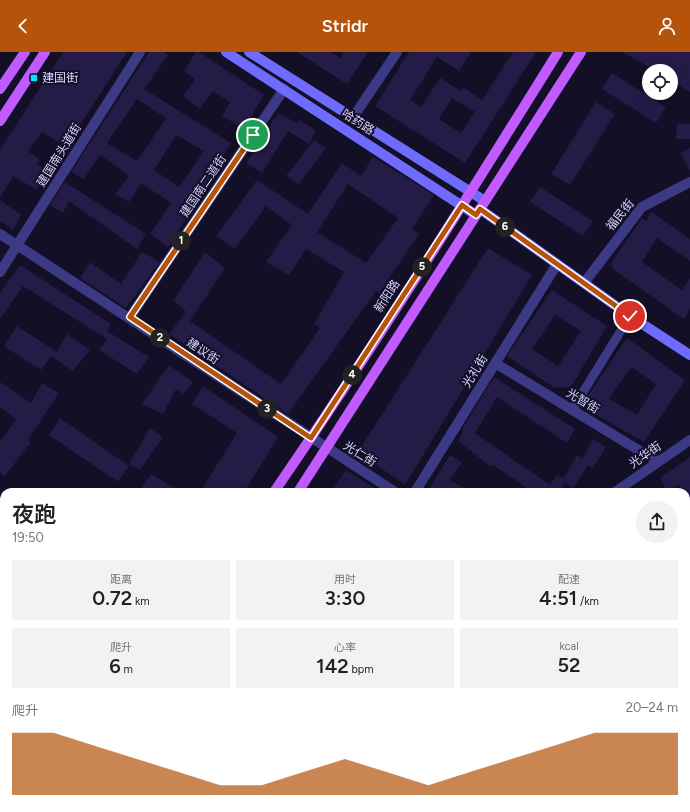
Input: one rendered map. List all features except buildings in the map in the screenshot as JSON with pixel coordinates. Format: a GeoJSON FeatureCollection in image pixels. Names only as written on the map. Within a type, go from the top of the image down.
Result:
{"type":"FeatureCollection","features":[{"type":"Feature","properties":{"kind":"main road"},"geometry":{"type":"LineString","coordinates":[[0,89],[25,52]]}},
{"type":"Feature","properties":{"kind":"main road"},"geometry":{"type":"LineString","coordinates":[[0,121],[45,52]]}},
{"type":"Feature","properties":{"kind":"main road","name":"哈药路"},"geometry":{"type":"LineString","coordinates":[[226,52],[462,205],[480,208]]}},
{"type":"Feature","properties":{"kind":"main road","name":"哈药路"},"geometry":{"type":"LineString","coordinates":[[249,52],[352,119],[471,192],[480,208],[630,316],[690,355]]}},
{"type":"Feature","properties":{"kind":"main road","name":"新阳路"},"geometry":{"type":"LineString","coordinates":[[277,488],[311,438],[471,192],[558,52]]}},
{"type":"Feature","properties":{"kind":"main road"},"geometry":{"type":"LineString","coordinates":[[301,488],[581,52]]}},
{"type":"Feature","properties":{"kind":"street","name":"建国南头道街"},"geometry":{"type":"LineString","coordinates":[[0,272],[140,52]]}},
{"type":"Feature","properties":{"kind":"street"},"geometry":{"type":"LineString","coordinates":[[352,119],[397,52]]}},
{"type":"Feature","properties":{"kind":"street","name":"建国南二道街"},"geometry":{"type":"LineString","coordinates":[[130,317],[284,89]]}},
{"type":"Feature","properties":{"kind":"street","name":"福民街"},"geometry":{"type":"LineString","coordinates":[[584,282],[642,207],[690,182]]}},
{"type":"Feature","properties":{"kind":"street","name":"建议街"},"geometry":{"type":"LineString","coordinates":[[0,234],[130,317],[311,438]]}},
{"type":"Feature","properties":{"kind":"street","name":"光礼街"},"geometry":{"type":"LineString","coordinates":[[417,488],[557,264]]}},
{"type":"Feature","properties":{"kind":"street"},"geometry":{"type":"LineString","coordinates":[[572,410],[630,316]]}},
{"type":"Feature","properties":{"kind":"street","name":"光智街"},"geometry":{"type":"LineString","coordinates":[[495,363],[658,462]]}},
{"type":"Feature","properties":{"kind":"street","name":"光仁街"},"geometry":{"type":"LineString","coordinates":[[311,438],[389,488]]}},
{"type":"Feature","properties":{"kind":"street","name":"光华街"},"geometry":{"type":"LineString","coordinates":[[621,488],[690,440]]}},
{"type":"Feature","properties":{"kind":"place","name":"建国街"},"geometry":{"type":"Point","coordinates":[34,78]}},
{"type":"Feature","properties":{"kind":"route"},"geometry":{"type":"LineString","coordinates":[[253,135],[130,317],[311,438],[462,205],[476,215],[480,209],[630,316]]}}]}
